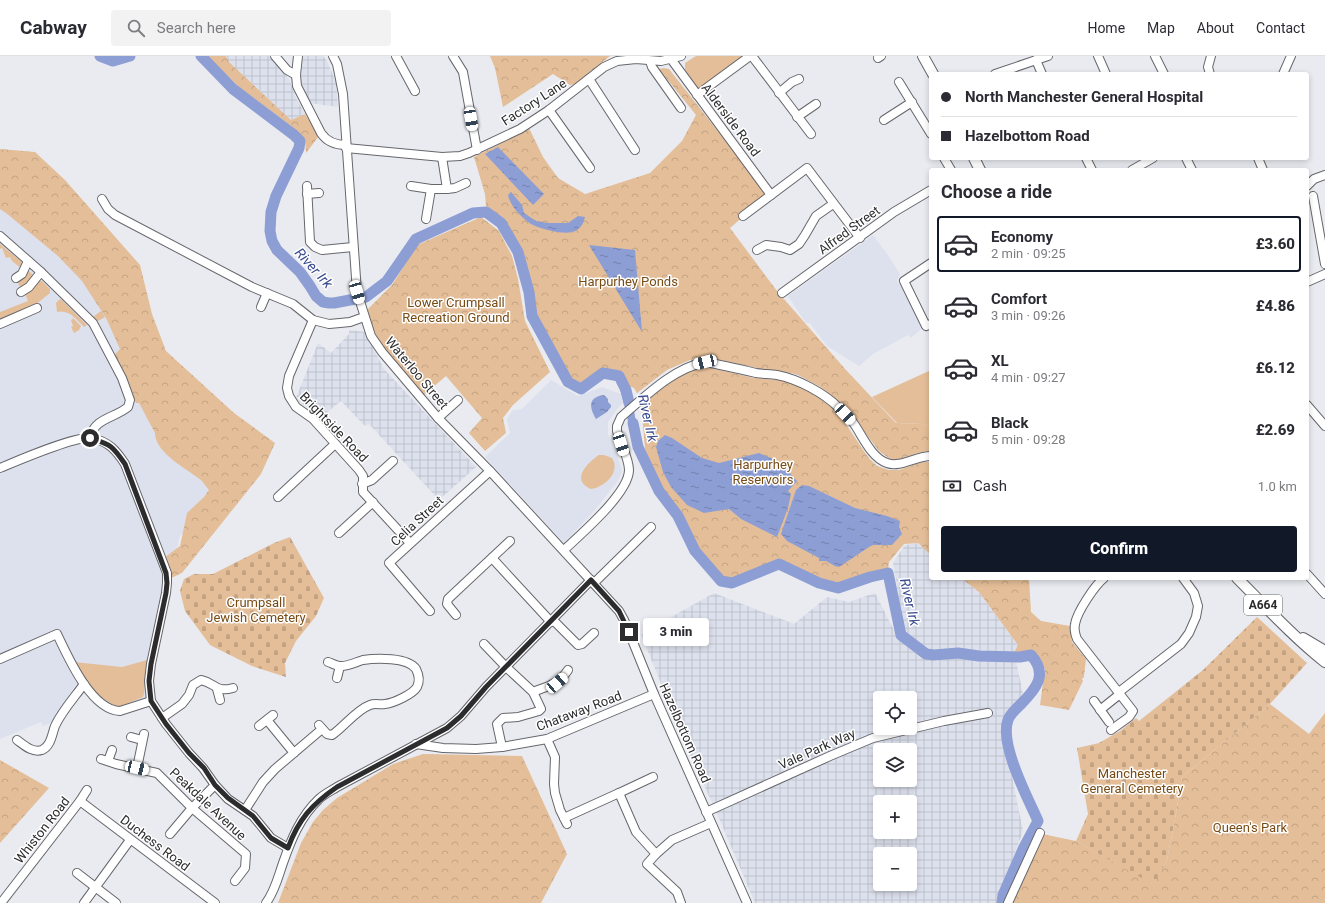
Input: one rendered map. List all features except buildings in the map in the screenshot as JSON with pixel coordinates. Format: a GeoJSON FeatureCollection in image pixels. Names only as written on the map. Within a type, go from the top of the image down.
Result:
{"type":"FeatureCollection","features":[{"type":"Feature","properties":{"kind":"main road"},"geometry":{"type":"LineString","coordinates":[[923,56],[932,72]]}},
{"type":"Feature","properties":{"kind":"main road","name":"A664"},"geometry":{"type":"LineString","coordinates":[[1238,580],[1325,662]]}},
{"type":"Feature","properties":{"kind":"main road","name":"A664"},"geometry":{"type":"LineString","coordinates":[[1291,631],[1325,651]]}},
{"type":"Feature","properties":{"kind":"street"},"geometry":{"type":"LineString","coordinates":[[275,56],[286,70],[296,74]]}},
{"type":"Feature","properties":{"kind":"street","name":"Factory Lane"},"geometry":{"type":"LineString","coordinates":[[298,56],[296,74],[299,92],[323,136],[332,143],[338,145],[442,157],[460,156],[477,150],[520,129],[549,110],[604,67],[617,61],[636,59],[650,61],[671,59],[682,56]]}},
{"type":"Feature","properties":{"kind":"street","name":"Waterloo Street"},"geometry":{"type":"LineString","coordinates":[[333,56],[337,64],[343,94],[357,292],[364,317],[372,336],[382,352],[438,418],[490,471],[592,581]]}},
{"type":"Feature","properties":{"kind":"street"},"geometry":{"type":"LineString","coordinates":[[396,56],[415,91]]}},
{"type":"Feature","properties":{"kind":"street"},"geometry":{"type":"LineString","coordinates":[[453,56],[463,72],[477,150]]}},
{"type":"Feature","properties":{"kind":"street"},"geometry":{"type":"LineString","coordinates":[[697,95],[751,56],[811,134]]}},
{"type":"Feature","properties":{"kind":"street"},"geometry":{"type":"LineString","coordinates":[[1001,72],[1048,56]]}},
{"type":"Feature","properties":{"kind":"street"},"geometry":{"type":"LineString","coordinates":[[1098,56],[1105,72]]}},
{"type":"Feature","properties":{"kind":"street"},"geometry":{"type":"LineString","coordinates":[[1155,56],[1161,72]]}},
{"type":"Feature","properties":{"kind":"street"},"geometry":{"type":"LineString","coordinates":[[1209,72],[1208,67],[1211,56]]}},
{"type":"Feature","properties":{"kind":"street"},"geometry":{"type":"LineString","coordinates":[[1284,72],[1288,57]]}},
{"type":"Feature","properties":{"kind":"street","name":"Alderside Road"},"geometry":{"type":"LineString","coordinates":[[671,59],[771,195]]}},
{"type":"Feature","properties":{"kind":"street"},"geometry":{"type":"LineString","coordinates":[[1036,60],[1041,72]]}},
{"type":"Feature","properties":{"kind":"street"},"geometry":{"type":"LineString","coordinates":[[650,61],[652,67],[681,108]]}},
{"type":"Feature","properties":{"kind":"street"},"geometry":{"type":"LineString","coordinates":[[589,79],[635,150]]}},
{"type":"Feature","properties":{"kind":"street"},"geometry":{"type":"LineString","coordinates":[[779,93],[792,82],[799,79]]}},
{"type":"Feature","properties":{"kind":"street"},"geometry":{"type":"LineString","coordinates":[[899,82],[929,131]]}},
{"type":"Feature","properties":{"kind":"street"},"geometry":{"type":"LineString","coordinates":[[884,120],[912,102]]}},
{"type":"Feature","properties":{"kind":"street"},"geometry":{"type":"LineString","coordinates":[[797,117],[816,104]]}},
{"type":"Feature","properties":{"kind":"street"},"geometry":{"type":"LineString","coordinates":[[549,110],[590,168]]}},
{"type":"Feature","properties":{"kind":"street"},"geometry":{"type":"LineString","coordinates":[[442,157],[447,189]]}},
{"type":"Feature","properties":{"kind":"street"},"geometry":{"type":"LineString","coordinates":[[1135,168],[1149,160]]}},
{"type":"Feature","properties":{"kind":"street"},"geometry":{"type":"LineString","coordinates":[[743,216],[807,168],[860,238]]}},
{"type":"Feature","properties":{"kind":"street"},"geometry":{"type":"LineString","coordinates":[[1309,184],[1314,179],[1325,175]]}},
{"type":"Feature","properties":{"kind":"street"},"geometry":{"type":"LineString","coordinates":[[411,186],[447,189],[455,188],[466,183]]}},
{"type":"Feature","properties":{"kind":"street"},"geometry":{"type":"LineString","coordinates":[[426,219],[431,188]]}},
{"type":"Feature","properties":{"kind":"street"},"geometry":{"type":"LineString","coordinates":[[319,193],[307,190],[310,242],[315,247],[322,250],[353,247]]}},
{"type":"Feature","properties":{"kind":"street","name":"Alfred Street"},"geometry":{"type":"LineString","coordinates":[[782,293],[898,210],[929,191]]}},
{"type":"Feature","properties":{"kind":"street"},"geometry":{"type":"LineString","coordinates":[[1313,196],[1323,240],[1325,264]]}},
{"type":"Feature","properties":{"kind":"street"},"geometry":{"type":"LineString","coordinates":[[102,199],[108,209],[115,215],[267,293],[293,304],[313,320],[329,324],[350,322],[364,317]]}},
{"type":"Feature","properties":{"kind":"street"},"geometry":{"type":"LineString","coordinates":[[757,250],[766,245],[790,250],[799,244],[816,216],[833,204]]}},
{"type":"Feature","properties":{"kind":"street"},"geometry":{"type":"LineString","coordinates":[[0,236],[41,272],[95,327],[122,378],[129,394],[128,407],[99,422],[90,438]]}},
{"type":"Feature","properties":{"kind":"street"},"geometry":{"type":"LineString","coordinates":[[16,278],[22,274],[28,261]]}},
{"type":"Feature","properties":{"kind":"street"},"geometry":{"type":"LineString","coordinates":[[929,264],[904,281],[926,326],[929,325]]}},
{"type":"Feature","properties":{"kind":"street"},"geometry":{"type":"LineString","coordinates":[[21,292],[29,287],[41,272]]}},
{"type":"Feature","properties":{"kind":"street"},"geometry":{"type":"LineString","coordinates":[[1309,281],[1325,274]]}},
{"type":"Feature","properties":{"kind":"street"},"geometry":{"type":"LineString","coordinates":[[261,307],[267,293]]}},
{"type":"Feature","properties":{"kind":"street"},"geometry":{"type":"LineString","coordinates":[[0,324],[37,308]]}},
{"type":"Feature","properties":{"kind":"street","name":"Brightside Road"},"geometry":{"type":"LineString","coordinates":[[313,320],[289,376],[287,388],[289,396],[293,403],[313,419],[362,473],[363,492],[410,543]]}},
{"type":"Feature","properties":{"kind":"street"},"geometry":{"type":"LineString","coordinates":[[564,550],[598,518],[623,487],[627,479],[628,466],[617,431],[620,417],[670,377],[697,363],[705,362],[758,373],[776,375],[791,379],[815,391],[838,407],[852,421],[874,454],[880,460],[897,464],[923,456],[929,456]]}},
{"type":"Feature","properties":{"kind":"street"},"geometry":{"type":"LineString","coordinates":[[438,418],[458,400]]}},
{"type":"Feature","properties":{"kind":"street"},"geometry":{"type":"LineString","coordinates":[[1310,415],[1325,426]]}},
{"type":"Feature","properties":{"kind":"street"},"geometry":{"type":"LineString","coordinates":[[0,468],[74,440],[90,438],[108,444],[115,450],[125,464],[166,573],[166,593],[151,664],[149,681],[151,701],[162,718],[189,753],[204,768],[215,785],[228,798],[253,816],[271,838],[288,848]]}},
{"type":"Feature","properties":{"kind":"street"},"geometry":{"type":"LineString","coordinates":[[278,497],[335,444]]}},
{"type":"Feature","properties":{"kind":"street"},"geometry":{"type":"LineString","coordinates":[[362,484],[372,480],[393,460]]}},
{"type":"Feature","properties":{"kind":"street","name":"Celia Street"},"geometry":{"type":"LineString","coordinates":[[430,611],[387,565],[490,471]]}},
{"type":"Feature","properties":{"kind":"street"},"geometry":{"type":"LineString","coordinates":[[339,533],[373,502]]}},
{"type":"Feature","properties":{"kind":"street"},"geometry":{"type":"LineString","coordinates":[[266,903],[275,887],[288,848],[300,823],[312,806],[320,798],[415,744],[447,728],[461,716],[506,667],[592,581],[651,528]]}},
{"type":"Feature","properties":{"kind":"street"},"geometry":{"type":"LineString","coordinates":[[456,615],[447,604],[448,599],[510,541]]}},
{"type":"Feature","properties":{"kind":"street"},"geometry":{"type":"LineString","coordinates":[[492,558],[552,621],[578,645],[582,644],[594,633]]}},
{"type":"Feature","properties":{"kind":"street"},"geometry":{"type":"LineString","coordinates":[[1309,576],[1325,594]]}},
{"type":"Feature","properties":{"kind":"street"},"geometry":{"type":"LineString","coordinates":[[1094,701],[1110,726],[1129,717],[1133,713],[1120,693],[1077,639],[1075,634],[1075,622],[1079,613],[1102,580]]}},
{"type":"Feature","properties":{"kind":"street"},"geometry":{"type":"LineString","coordinates":[[1100,710],[1181,644],[1189,633],[1196,617],[1198,606],[1194,593],[1184,580]]}},
{"type":"Feature","properties":{"kind":"street","name":"Hazelbottom Road"},"geometry":{"type":"LineString","coordinates":[[592,581],[619,611],[624,620],[654,694],[747,903]]}},
{"type":"Feature","properties":{"kind":"street"},"geometry":{"type":"LineString","coordinates":[[0,659],[57,634],[72,665],[84,684],[102,704],[115,711],[120,711],[151,701]]}},
{"type":"Feature","properties":{"kind":"street"},"geometry":{"type":"LineString","coordinates":[[484,644],[533,692],[541,709],[539,711],[518,717],[503,718],[497,724],[502,747]]}},
{"type":"Feature","properties":{"kind":"street"},"geometry":{"type":"LineString","coordinates":[[245,810],[263,782],[321,727],[329,735],[332,735],[360,711],[372,704],[384,704],[410,694],[418,684],[419,678],[415,667],[410,664],[383,659],[370,659],[340,666],[328,662]]}},
{"type":"Feature","properties":{"kind":"street"},"geometry":{"type":"LineString","coordinates":[[337,678],[340,666]]}},
{"type":"Feature","properties":{"kind":"street"},"geometry":{"type":"LineString","coordinates":[[533,692],[557,683],[568,670]]}},
{"type":"Feature","properties":{"kind":"street"},"geometry":{"type":"LineString","coordinates":[[162,718],[182,704],[193,685],[201,680],[209,681],[217,689],[220,700]]}},
{"type":"Feature","properties":{"kind":"street"},"geometry":{"type":"LineString","coordinates":[[17,740],[31,750],[42,750],[46,747],[50,742],[57,722],[84,684]]}},
{"type":"Feature","properties":{"kind":"street"},"geometry":{"type":"LineString","coordinates":[[217,689],[225,690],[233,688]]}},
{"type":"Feature","properties":{"kind":"street","name":"Chataway Road"},"geometry":{"type":"LineString","coordinates":[[415,744],[444,748],[476,749],[502,747],[548,739],[654,694]]}},
{"type":"Feature","properties":{"kind":"street","name":"Vale Park Way"},"geometry":{"type":"LineString","coordinates":[[706,812],[873,738],[944,721],[988,713]]}},
{"type":"Feature","properties":{"kind":"street"},"geometry":{"type":"LineString","coordinates":[[259,726],[270,718],[294,753]]}},
{"type":"Feature","properties":{"kind":"street"},"geometry":{"type":"LineString","coordinates":[[131,737],[143,737],[137,768]]}},
{"type":"Feature","properties":{"kind":"street"},"geometry":{"type":"LineString","coordinates":[[548,739],[555,757],[555,793],[565,821],[653,777]]}},
{"type":"Feature","properties":{"kind":"street","name":"Peakdale Avenue"},"geometry":{"type":"LineString","coordinates":[[112,750],[104,760],[157,773],[192,808],[246,854],[245,868],[235,881]]}},
{"type":"Feature","properties":{"kind":"street"},"geometry":{"type":"LineString","coordinates":[[170,834],[192,808],[215,785]]}},
{"type":"Feature","properties":{"kind":"street","name":"Whiston Road"},"geometry":{"type":"LineString","coordinates":[[1,903],[87,790]]}},
{"type":"Feature","properties":{"kind":"street"},"geometry":{"type":"LineString","coordinates":[[619,793],[636,832],[656,854]]}},
{"type":"Feature","properties":{"kind":"street","name":"Duchess Road"},"geometry":{"type":"LineString","coordinates":[[80,801],[215,903]]}},
{"type":"Feature","properties":{"kind":"street"},"geometry":{"type":"LineString","coordinates":[[681,903],[677,892],[647,864],[672,840],[711,823]]}},
{"type":"Feature","properties":{"kind":"street"},"geometry":{"type":"LineString","coordinates":[[1008,903],[1040,833]]}},
{"type":"Feature","properties":{"kind":"street"},"geometry":{"type":"LineString","coordinates":[[84,903],[130,840]]}},
{"type":"Feature","properties":{"kind":"street"},"geometry":{"type":"LineString","coordinates":[[77,873],[116,903]]}},
{"type":"Feature","properties":{"kind":"shaded area"},"geometry":{"type":"Polygon","coordinates":[[[226,56],[269,56],[289,79],[297,100],[305,114],[291,120],[229,62],[226,56]]]}},
{"type":"Feature","properties":{"kind":"shaded area"},"geometry":{"type":"Polygon","coordinates":[[[303,56],[323,56],[327,61],[336,82],[338,107],[309,103],[300,86],[303,56]]]}},
{"type":"Feature","properties":{"kind":"shaded area"},"geometry":{"type":"Polygon","coordinates":[[[0,197],[68,250],[216,483],[179,538],[175,568],[148,652],[146,681],[149,708],[105,712],[95,706],[76,684],[53,722],[43,726],[41,722],[0,739],[0,197]]]}},
{"type":"Feature","properties":{"kind":"shaded area"},"geometry":{"type":"Polygon","coordinates":[[[873,235],[900,274],[897,281],[900,286],[903,287],[923,327],[911,338],[908,335],[873,354],[859,366],[827,346],[810,323],[806,323],[788,296],[873,235]]]}},
{"type":"Feature","properties":{"kind":"shaded area"},"geometry":{"type":"Polygon","coordinates":[[[349,330],[365,332],[384,369],[476,467],[439,500],[369,424],[365,426],[341,401],[319,419],[296,398],[318,343],[331,353],[349,334],[349,330]]]}},
{"type":"Feature","properties":{"kind":"shaded area"},"geometry":{"type":"Polygon","coordinates":[[[551,380],[578,396],[602,387],[621,394],[623,403],[608,422],[608,434],[622,472],[618,481],[594,511],[564,543],[485,457],[510,433],[507,419],[513,410],[522,409],[551,380]]]}},
{"type":"Feature","properties":{"kind":"shaded area"},"geometry":{"type":"Polygon","coordinates":[[[918,543],[929,553],[929,580],[964,580],[979,592],[1018,645],[1014,653],[977,654],[958,650],[930,652],[905,635],[893,563],[905,545],[918,543]]]}},
{"type":"Feature","properties":{"kind":"shaded area"},"geometry":{"type":"Polygon","coordinates":[[[714,593],[794,624],[827,597],[849,602],[875,593],[898,638],[926,658],[936,661],[959,656],[1016,661],[1023,694],[1002,726],[1023,831],[997,903],[755,903],[687,748],[641,634],[714,593]]]}},
{"type":"Feature","properties":{"kind":"green space"},"geometry":{"type":"Polygon","coordinates":[[[207,56],[226,56],[229,62],[291,120],[305,114],[319,136],[306,153],[305,139],[290,125],[240,88],[207,56]]]}},
{"type":"Feature","properties":{"kind":"green space"},"geometry":{"type":"Polygon","coordinates":[[[490,56],[610,56],[575,84],[570,85],[553,74],[503,107],[495,68],[490,56]]]}},
{"type":"Feature","properties":{"kind":"green space"},"geometry":{"type":"Polygon","coordinates":[[[696,56],[745,56],[700,88],[696,88],[685,69],[685,63],[696,56]]]}},
{"type":"Feature","properties":{"kind":"green space","name":"Harpurhey Ponds"},"geometry":{"type":"Polygon","coordinates":[[[659,69],[669,69],[768,195],[730,228],[777,291],[846,370],[896,423],[923,424],[929,426],[929,451],[917,453],[893,461],[879,451],[840,402],[819,386],[796,374],[703,358],[690,360],[667,370],[637,393],[634,388],[608,378],[584,384],[571,379],[535,316],[531,290],[521,250],[504,220],[486,206],[485,194],[474,157],[529,128],[543,157],[558,178],[585,194],[650,173],[682,141],[696,115],[659,69]]]}},
{"type":"Feature","properties":{"kind":"green space"},"geometry":{"type":"Polygon","coordinates":[[[0,149],[35,152],[65,180],[140,265],[152,314],[166,351],[234,413],[275,443],[261,474],[182,573],[169,579],[164,558],[180,546],[187,513],[204,497],[209,490],[201,480],[173,460],[160,447],[156,440],[155,433],[139,403],[136,403],[113,356],[120,349],[106,318],[82,281],[58,256],[0,209],[0,149]]]}},
{"type":"Feature","properties":{"kind":"green space","name":"Lower Crumpsall Recreation Ground"},"geometry":{"type":"Polygon","coordinates":[[[481,217],[499,231],[512,256],[518,279],[525,321],[550,372],[513,405],[503,418],[506,433],[485,451],[469,433],[482,418],[446,376],[424,395],[405,376],[383,347],[366,311],[392,285],[417,245],[481,217]]]}},
{"type":"Feature","properties":{"kind":"green space"},"geometry":{"type":"Polygon","coordinates":[[[0,244],[22,262],[22,269],[12,261],[10,257],[6,258],[2,248],[0,249],[0,244]]]}},
{"type":"Feature","properties":{"kind":"green space"},"geometry":{"type":"Polygon","coordinates":[[[27,269],[33,275],[33,278],[21,290],[17,280],[27,269]]]}},
{"type":"Feature","properties":{"kind":"green space"},"geometry":{"type":"Polygon","coordinates":[[[39,281],[42,281],[50,289],[50,293],[35,305],[0,319],[0,312],[28,301],[25,294],[32,290],[39,281]]]}},
{"type":"Feature","properties":{"kind":"green space"},"geometry":{"type":"Polygon","coordinates":[[[60,299],[87,325],[84,327],[69,313],[61,311],[57,312],[56,303],[60,299]]]}},
{"type":"Feature","properties":{"kind":"green space"},"geometry":{"type":"Polygon","coordinates":[[[101,311],[105,317],[98,321],[93,317],[101,311]]]}},
{"type":"Feature","properties":{"kind":"green space"},"geometry":{"type":"Polygon","coordinates":[[[72,317],[81,326],[79,330],[74,333],[71,327],[73,326],[71,320],[73,319],[72,317]]]}},
{"type":"Feature","properties":{"kind":"green space","name":"Harpurhey Reservoirs"},"geometry":{"type":"Polygon","coordinates":[[[703,366],[754,378],[789,381],[808,390],[833,408],[841,417],[868,457],[877,466],[889,470],[899,470],[922,462],[929,462],[929,553],[918,543],[904,544],[889,562],[888,570],[839,585],[821,581],[780,562],[733,579],[722,577],[698,548],[681,512],[661,488],[645,449],[641,401],[678,376],[703,366]]]}},
{"type":"Feature","properties":{"kind":"green space"},"geometry":{"type":"Polygon","coordinates":[[[929,371],[929,426],[923,424],[897,423],[872,397],[929,371]]]}},
{"type":"Feature","properties":{"kind":"green space"},"geometry":{"type":"Polygon","coordinates":[[[599,455],[612,458],[614,463],[613,473],[606,482],[596,488],[591,489],[585,485],[581,476],[590,462],[599,455]]]}},
{"type":"Feature","properties":{"kind":"green space","name":"Crumpsall Jewish Cemetery"},"geometry":{"type":"Polygon","coordinates":[[[290,537],[324,598],[316,616],[296,641],[285,663],[286,677],[252,666],[210,645],[185,611],[180,591],[184,579],[194,574],[213,574],[274,543],[290,537]]]}},
{"type":"Feature","properties":{"kind":"green space"},"geometry":{"type":"Polygon","coordinates":[[[964,580],[1029,580],[1031,612],[1041,621],[1070,626],[1072,642],[1086,659],[1084,677],[1082,679],[1083,681],[1069,710],[1040,705],[1045,668],[1022,654],[1014,653],[1018,645],[979,592],[964,580]]]}},
{"type":"Feature","properties":{"kind":"green space","name":"Manchester General Cemetery"},"geometry":{"type":"Polygon","coordinates":[[[1257,617],[1307,663],[1270,704],[1182,777],[1167,860],[1154,885],[1076,841],[1088,814],[1077,748],[1099,743],[1120,731],[1136,718],[1139,721],[1203,670],[1257,617]]]}},
{"type":"Feature","properties":{"kind":"green space"},"geometry":{"type":"Polygon","coordinates":[[[147,660],[143,697],[119,707],[103,698],[87,683],[74,662],[122,667],[147,660]]]}},
{"type":"Feature","properties":{"kind":"green space","name":"Queen's Park"},"geometry":{"type":"Polygon","coordinates":[[[1270,704],[1309,734],[1325,713],[1325,903],[1012,903],[1042,834],[1076,841],[1154,884],[1167,860],[1182,777],[1270,704]]]}},
{"type":"Feature","properties":{"kind":"green space"},"geometry":{"type":"Polygon","coordinates":[[[423,754],[522,756],[567,854],[541,903],[278,903],[301,843],[313,822],[323,810],[337,798],[393,764],[423,754]]]}},
{"type":"Feature","properties":{"kind":"green space"},"geometry":{"type":"Polygon","coordinates":[[[0,760],[49,788],[0,843],[0,760]]]}},
{"type":"Feature","properties":{"kind":"water"},"geometry":{"type":"Polygon","coordinates":[[[498,147],[544,194],[533,205],[485,154],[498,147]]]}},
{"type":"Feature","properties":{"kind":"water"},"geometry":{"type":"Polygon","coordinates":[[[511,192],[522,205],[524,213],[536,221],[548,223],[568,223],[578,216],[585,217],[583,223],[577,230],[568,233],[552,231],[531,224],[517,211],[509,199],[508,195],[511,192]]]}},
{"type":"Feature","properties":{"kind":"water"},"geometry":{"type":"Polygon","coordinates":[[[589,245],[635,250],[642,332],[589,245]]]}},
{"type":"Feature","properties":{"kind":"water"},"geometry":{"type":"Polygon","coordinates":[[[628,387],[632,397],[638,436],[632,440],[620,390],[628,387]]]}},
{"type":"Feature","properties":{"kind":"water"},"geometry":{"type":"Polygon","coordinates":[[[604,395],[608,399],[611,407],[607,412],[596,419],[591,403],[595,398],[604,395]]]}},
{"type":"Feature","properties":{"kind":"water"},"geometry":{"type":"Polygon","coordinates":[[[665,435],[702,458],[719,463],[759,453],[780,462],[797,481],[788,491],[791,494],[788,508],[777,537],[741,519],[729,509],[704,513],[687,505],[671,487],[663,472],[656,447],[658,441],[665,435]]]}},
{"type":"Feature","properties":{"kind":"water"},"geometry":{"type":"Polygon","coordinates":[[[802,485],[809,486],[855,508],[900,521],[899,527],[902,534],[892,545],[873,545],[839,567],[826,561],[819,561],[819,558],[787,541],[781,534],[796,490],[802,485]]]}},
{"type":"Feature","properties":{"kind":"waterway","name":"River Irk"},"geometry":{"type":"LineString","coordinates":[[100,56],[113,61],[130,56]]}},
{"type":"Feature","properties":{"kind":"waterway","name":"River Irk"},"geometry":{"type":"LineString","coordinates":[[201,56],[233,89],[300,141],[299,148],[276,196],[271,212],[270,231],[272,241],[277,250],[300,272],[316,296],[323,302],[334,303],[366,297],[387,281],[416,239],[473,213],[486,212],[501,223],[518,252],[529,292],[532,316],[568,382],[581,389],[603,373],[619,376],[626,390],[629,403]]}},
{"type":"Feature","properties":{"kind":"waterway","name":"River Irk"},"geometry":{"type":"LineString","coordinates":[[633,423],[638,447],[659,491],[678,516],[695,551],[721,581],[732,583],[779,564],[819,583],[838,588],[870,577],[888,573],[901,635],[926,654],[934,655],[958,653],[979,656],[1020,657],[1031,655],[1039,668],[1040,675],[1032,692],[1010,716],[1006,730],[1007,743],[1016,771],[1038,821],[1024,847],[1003,895],[1002,903]]}},
{"type":"Feature","properties":{"kind":"route"},"geometry":{"type":"LineString","coordinates":[[90,438],[108,444],[115,450],[125,464],[146,516],[166,573],[166,593],[151,664],[149,681],[151,701],[166,724],[189,753],[204,768],[215,785],[228,798],[253,816],[271,838],[288,848],[300,823],[312,806],[320,798],[415,744],[447,728],[461,716],[486,687],[591,580],[619,611],[629,632]]}}]}
